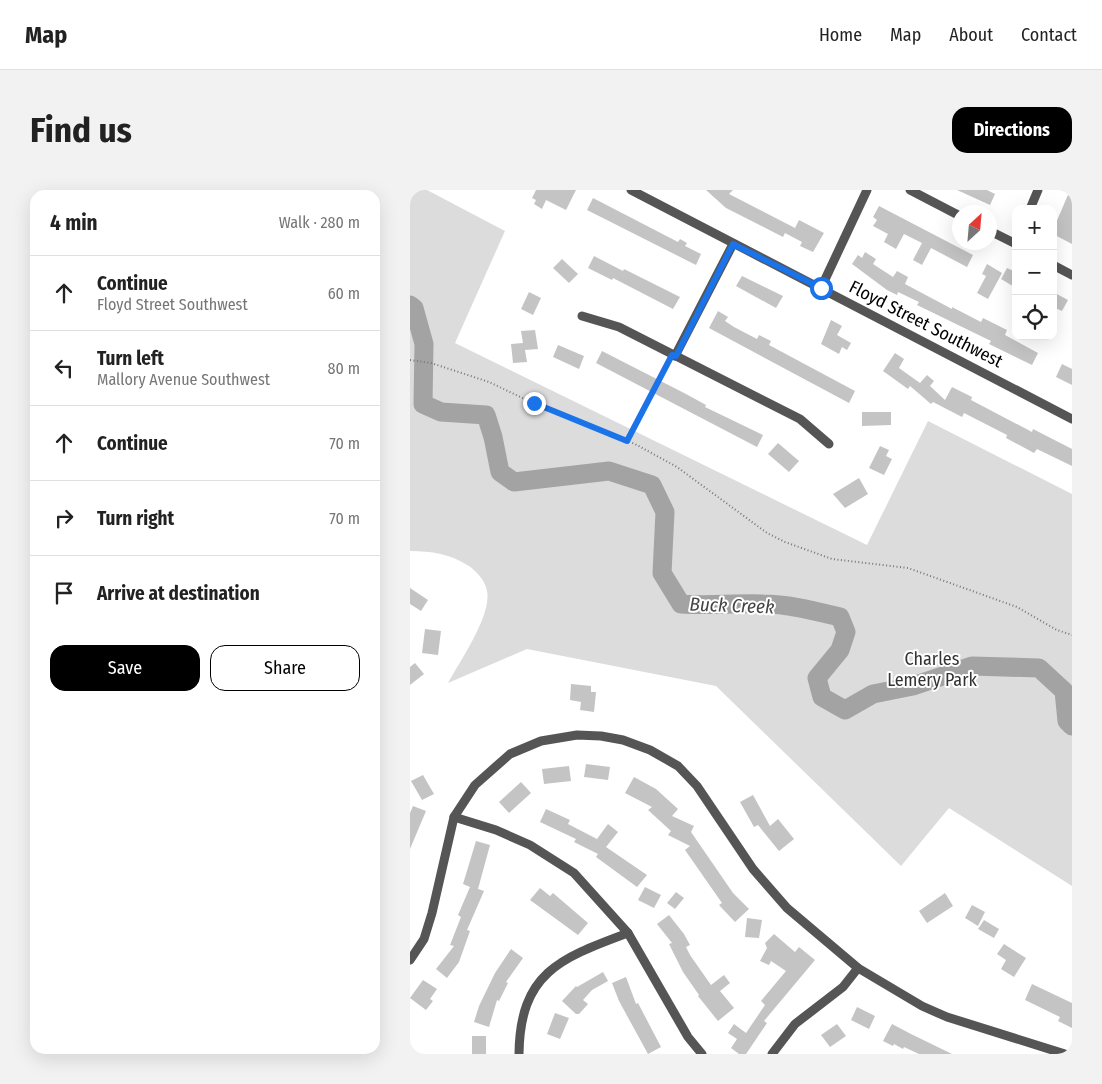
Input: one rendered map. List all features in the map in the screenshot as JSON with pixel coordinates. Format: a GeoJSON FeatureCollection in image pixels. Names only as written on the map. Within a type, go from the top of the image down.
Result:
{"type":"FeatureCollection","features":[{"type":"Feature","properties":{"kind":"street","name":"Floyd Street Southwest"},"geometry":{"type":"LineString","coordinates":[[631,190],[1072,419]]}},
{"type":"Feature","properties":{"kind":"street"},"geometry":{"type":"LineString","coordinates":[[821,288],[867,190]]}},
{"type":"Feature","properties":{"kind":"street"},"geometry":{"type":"LineString","coordinates":[[910,190],[952,212]]}},
{"type":"Feature","properties":{"kind":"street"},"geometry":{"type":"LineString","coordinates":[[1032,205],[1038,190]]}},
{"type":"Feature","properties":{"kind":"street"},"geometry":{"type":"LineString","coordinates":[[997,234],[1012,241]]}},
{"type":"Feature","properties":{"kind":"street"},"geometry":{"type":"LineString","coordinates":[[674,356],[733,244]]}},
{"type":"Feature","properties":{"kind":"street"},"geometry":{"type":"LineString","coordinates":[[1057,267],[1072,275]]}},
{"type":"Feature","properties":{"kind":"street"},"geometry":{"type":"LineString","coordinates":[[582,316],[619,327],[800,419],[829,444]]}},
{"type":"Feature","properties":{"kind":"street"},"geometry":{"type":"LineString","coordinates":[[410,960],[424,939],[432,913],[454,816],[475,785],[510,754],[541,741],[577,735],[601,736],[623,740],[650,750],[678,766],[697,786],[753,869],[787,908],[858,968],[922,1006],[947,1017],[988,1032],[1065,1054]]}},
{"type":"Feature","properties":{"kind":"street"},"geometry":{"type":"LineString","coordinates":[[454,816],[496,830],[530,845],[574,873],[628,933],[688,1037],[702,1054]]}},
{"type":"Feature","properties":{"kind":"street"},"geometry":{"type":"LineString","coordinates":[[520,1054],[526,1002],[544,975],[574,953],[628,933]]}},
{"type":"Feature","properties":{"kind":"street"},"geometry":{"type":"LineString","coordinates":[[772,1054],[795,1024],[843,987],[858,968]]}},
{"type":"Feature","properties":{"kind":"path"},"geometry":{"type":"LineString","coordinates":[[627,441],[674,356]]}},
{"type":"Feature","properties":{"kind":"path"},"geometry":{"type":"LineString","coordinates":[[410,360],[431,363],[489,382],[534,403],[627,441],[677,467],[767,532],[785,542],[832,559],[908,568],[1017,607],[1057,630],[1072,635]]}},
{"type":"Feature","properties":{"kind":"green space","name":"Charles Lemery Park"},"geometry":{"type":"Polygon","coordinates":[[[410,190],[427,190],[505,231],[455,343],[867,545],[928,421],[1072,494],[1072,886],[949,808],[901,866],[716,686],[527,649],[448,683],[480,625],[485,612],[487,591],[483,580],[478,574],[462,562],[441,554],[410,551],[410,190]]]}},
{"type":"Feature","properties":{"kind":"building"},"geometry":{"type":"Polygon","coordinates":[[[536,190],[576,190],[566,210],[546,200],[542,209],[534,204],[536,200],[532,198],[536,190]]]}},
{"type":"Feature","properties":{"kind":"building"},"geometry":{"type":"Polygon","coordinates":[[[706,190],[733,190],[729,194],[795,228],[799,220],[824,233],[813,252],[800,246],[802,242],[785,233],[783,237],[726,208],[706,190]]]}},
{"type":"Feature","properties":{"kind":"building"},"geometry":{"type":"Polygon","coordinates":[[[957,190],[987,190],[995,194],[990,205],[957,190]]]}},
{"type":"Feature","properties":{"kind":"building"},"geometry":{"type":"Polygon","coordinates":[[[1070,190],[1072,190],[1072,244],[1057,236],[1057,221],[1070,190]]]}},
{"type":"Feature","properties":{"kind":"building"},"geometry":{"type":"Polygon","coordinates":[[[593,198],[678,242],[680,239],[687,243],[685,246],[701,254],[696,265],[587,210],[593,198]]]}},
{"type":"Feature","properties":{"kind":"building"},"geometry":{"type":"Polygon","coordinates":[[[879,206],[952,244],[952,250],[963,250],[973,255],[967,267],[931,248],[922,265],[913,260],[922,243],[904,234],[896,249],[884,242],[888,234],[873,226],[877,220],[873,217],[879,206]]]}},
{"type":"Feature","properties":{"kind":"building"},"geometry":{"type":"Polygon","coordinates":[[[865,252],[876,259],[873,264],[893,277],[897,271],[908,277],[905,284],[952,309],[952,307],[981,322],[983,318],[1007,330],[1005,335],[1038,353],[1032,365],[989,344],[991,341],[917,305],[919,302],[898,292],[897,295],[887,290],[852,264],[858,255],[862,258],[865,252]]]}},
{"type":"Feature","properties":{"kind":"building"},"geometry":{"type":"Polygon","coordinates":[[[594,256],[680,297],[673,309],[613,278],[612,280],[588,268],[594,256]]]}},
{"type":"Feature","properties":{"kind":"building"},"geometry":{"type":"Polygon","coordinates":[[[562,259],[578,274],[569,283],[553,268],[562,259]]]}},
{"type":"Feature","properties":{"kind":"building"},"geometry":{"type":"Polygon","coordinates":[[[987,264],[1002,273],[988,299],[977,293],[986,276],[982,274],[987,264]]]}},
{"type":"Feature","properties":{"kind":"building"},"geometry":{"type":"Polygon","coordinates":[[[1007,268],[1012,270],[1012,286],[1001,279],[1007,268]]]}},
{"type":"Feature","properties":{"kind":"building"},"geometry":{"type":"Polygon","coordinates":[[[742,276],[783,296],[776,308],[736,286],[742,276]]]}},
{"type":"Feature","properties":{"kind":"building"},"geometry":{"type":"Polygon","coordinates":[[[529,292],[541,298],[533,315],[521,309],[529,292]]]}},
{"type":"Feature","properties":{"kind":"building"},"geometry":{"type":"Polygon","coordinates":[[[1057,294],[1068,300],[1062,311],[1057,309],[1057,294]]]}},
{"type":"Feature","properties":{"kind":"building"},"geometry":{"type":"Polygon","coordinates":[[[718,311],[728,317],[725,321],[734,327],[757,339],[759,335],[771,341],[769,345],[855,391],[849,403],[709,328],[718,311]]]}},
{"type":"Feature","properties":{"kind":"building"},"geometry":{"type":"Polygon","coordinates":[[[831,320],[842,326],[837,335],[851,343],[847,350],[842,347],[839,354],[821,344],[831,320]]]}},
{"type":"Feature","properties":{"kind":"building"},"geometry":{"type":"Polygon","coordinates":[[[535,330],[538,349],[525,350],[527,362],[513,363],[511,344],[523,343],[521,331],[535,330]]]}},
{"type":"Feature","properties":{"kind":"building"},"geometry":{"type":"Polygon","coordinates":[[[558,345],[584,356],[579,369],[553,357],[558,345]]]}},
{"type":"Feature","properties":{"kind":"building"},"geometry":{"type":"Polygon","coordinates":[[[602,351],[686,394],[706,405],[705,407],[763,435],[757,447],[596,363],[602,351]]]}},
{"type":"Feature","properties":{"kind":"building"},"geometry":{"type":"Polygon","coordinates":[[[895,353],[904,359],[899,368],[920,383],[927,375],[934,381],[930,386],[945,400],[952,387],[972,397],[971,400],[1032,432],[1033,429],[1072,449],[1072,466],[1037,449],[1034,453],[1006,438],[1007,435],[964,413],[962,417],[933,402],[931,404],[910,386],[908,389],[883,371],[895,353]]]}},
{"type":"Feature","properties":{"kind":"building"},"geometry":{"type":"Polygon","coordinates":[[[1062,364],[1072,369],[1072,385],[1056,377],[1062,364]]]}},
{"type":"Feature","properties":{"kind":"building"},"geometry":{"type":"Polygon","coordinates":[[[862,412],[891,412],[891,425],[862,426],[862,412]]]}},
{"type":"Feature","properties":{"kind":"building"},"geometry":{"type":"Polygon","coordinates":[[[778,443],[799,461],[789,472],[768,454],[778,443]]]}},
{"type":"Feature","properties":{"kind":"building"},"geometry":{"type":"Polygon","coordinates":[[[880,446],[889,450],[886,456],[892,459],[884,475],[869,468],[880,446]]]}},
{"type":"Feature","properties":{"kind":"building"},"geometry":{"type":"Polygon","coordinates":[[[859,478],[868,494],[845,508],[833,494],[859,478]]]}},
{"type":"Feature","properties":{"kind":"building"},"geometry":{"type":"Polygon","coordinates":[[[410,588],[428,600],[421,611],[410,604],[410,588]]]}},
{"type":"Feature","properties":{"kind":"building"},"geometry":{"type":"Polygon","coordinates":[[[425,629],[441,631],[438,655],[422,653],[425,629]]]}},
{"type":"Feature","properties":{"kind":"building"},"geometry":{"type":"Polygon","coordinates":[[[415,663],[424,674],[410,685],[410,667],[415,663]]]}},
{"type":"Feature","properties":{"kind":"building"},"geometry":{"type":"Polygon","coordinates":[[[571,684],[591,686],[591,692],[596,692],[594,712],[580,710],[581,702],[570,700],[571,684]]]}},
{"type":"Feature","properties":{"kind":"building"},"geometry":{"type":"Polygon","coordinates":[[[586,764],[610,767],[608,780],[584,777],[586,764]]]}},
{"type":"Feature","properties":{"kind":"building"},"geometry":{"type":"Polygon","coordinates":[[[569,766],[571,781],[544,784],[542,769],[569,766]]]}},
{"type":"Feature","properties":{"kind":"building"},"geometry":{"type":"Polygon","coordinates":[[[423,775],[434,794],[422,800],[411,781],[423,775]]]}},
{"type":"Feature","properties":{"kind":"building"},"geometry":{"type":"Polygon","coordinates":[[[634,777],[656,789],[678,809],[672,816],[694,826],[691,832],[733,893],[749,909],[735,922],[719,905],[722,903],[685,850],[690,846],[668,835],[671,831],[648,810],[652,807],[625,793],[634,777]]]}},
{"type":"Feature","properties":{"kind":"building"},"geometry":{"type":"Polygon","coordinates":[[[521,782],[531,793],[509,813],[499,802],[521,782]]]}},
{"type":"Feature","properties":{"kind":"building"},"geometry":{"type":"Polygon","coordinates":[[[753,795],[770,826],[778,819],[794,839],[779,851],[758,825],[754,827],[740,802],[753,795]]]}},
{"type":"Feature","properties":{"kind":"building"},"geometry":{"type":"Polygon","coordinates":[[[413,806],[426,811],[410,849],[410,813],[413,806]]]}},
{"type":"Feature","properties":{"kind":"building"},"geometry":{"type":"Polygon","coordinates":[[[546,809],[570,820],[568,824],[597,839],[608,824],[618,832],[606,847],[647,875],[637,887],[596,857],[598,854],[574,842],[576,839],[540,822],[546,809]]]}},
{"type":"Feature","properties":{"kind":"building"},"geometry":{"type":"Polygon","coordinates":[[[476,841],[490,845],[478,889],[484,891],[467,930],[470,931],[459,962],[447,978],[436,969],[454,946],[450,945],[461,917],[458,915],[470,887],[463,884],[476,841]]]}},
{"type":"Feature","properties":{"kind":"building"},"geometry":{"type":"Polygon","coordinates":[[[645,887],[661,895],[654,908],[638,900],[645,887]]]}},
{"type":"Feature","properties":{"kind":"building"},"geometry":{"type":"Polygon","coordinates":[[[540,888],[550,896],[553,893],[588,923],[578,935],[530,900],[540,888]]]}},
{"type":"Feature","properties":{"kind":"building"},"geometry":{"type":"Polygon","coordinates":[[[676,892],[684,898],[675,909],[667,903],[676,892]]]}},
{"type":"Feature","properties":{"kind":"building"},"geometry":{"type":"Polygon","coordinates":[[[945,893],[953,906],[927,923],[919,911],[945,893]]]}},
{"type":"Feature","properties":{"kind":"building"},"geometry":{"type":"Polygon","coordinates":[[[972,905],[985,912],[978,926],[965,918],[972,905]]]}},
{"type":"Feature","properties":{"kind":"building"},"geometry":{"type":"Polygon","coordinates":[[[669,915],[684,934],[690,945],[686,947],[690,955],[711,985],[724,975],[730,983],[720,991],[734,1008],[718,1021],[698,996],[669,944],[672,943],[657,924],[669,915]]]}},
{"type":"Feature","properties":{"kind":"building"},"geometry":{"type":"Polygon","coordinates":[[[747,918],[762,920],[759,938],[745,937],[747,918]]]}},
{"type":"Feature","properties":{"kind":"building"},"geometry":{"type":"Polygon","coordinates":[[[984,920],[999,929],[994,938],[978,929],[984,920]]]}},
{"type":"Feature","properties":{"kind":"building"},"geometry":{"type":"Polygon","coordinates":[[[774,934],[795,952],[799,947],[815,960],[764,1021],[767,1023],[746,1054],[739,1054],[731,1048],[737,1039],[728,1033],[734,1024],[746,1033],[765,1005],[761,1001],[786,971],[771,961],[769,965],[760,961],[767,948],[765,943],[774,934]]]}},
{"type":"Feature","properties":{"kind":"building"},"geometry":{"type":"Polygon","coordinates":[[[1004,944],[1026,958],[1014,977],[1001,969],[1006,960],[997,954],[1004,944]]]}},
{"type":"Feature","properties":{"kind":"building"},"geometry":{"type":"Polygon","coordinates":[[[511,949],[523,958],[506,982],[508,983],[499,1001],[497,1000],[489,1027],[474,1022],[479,1006],[495,973],[511,949]]]}},
{"type":"Feature","properties":{"kind":"building"},"geometry":{"type":"Polygon","coordinates":[[[603,972],[608,981],[592,990],[583,1000],[588,1004],[579,1014],[576,1014],[562,1001],[576,986],[603,972]]]}},
{"type":"Feature","properties":{"kind":"building"},"geometry":{"type":"Polygon","coordinates":[[[626,977],[636,1004],[638,1003],[661,1047],[648,1054],[619,1001],[612,983],[626,977]]]}},
{"type":"Feature","properties":{"kind":"building"},"geometry":{"type":"Polygon","coordinates":[[[423,980],[437,989],[430,999],[433,1001],[426,1010],[410,998],[423,980]]]}},
{"type":"Feature","properties":{"kind":"building"},"geometry":{"type":"Polygon","coordinates":[[[1032,984],[1072,1003],[1072,1028],[1058,1021],[1060,1017],[1025,1000],[1032,984]]]}},
{"type":"Feature","properties":{"kind":"building"},"geometry":{"type":"Polygon","coordinates":[[[857,1007],[875,1016],[869,1029],[851,1020],[857,1007]]]}},
{"type":"Feature","properties":{"kind":"building"},"geometry":{"type":"Polygon","coordinates":[[[555,1013],[569,1018],[560,1039],[547,1034],[555,1013]]]}},
{"type":"Feature","properties":{"kind":"building"},"geometry":{"type":"Polygon","coordinates":[[[837,1024],[846,1036],[830,1047],[821,1035],[837,1024]]]}},
{"type":"Feature","properties":{"kind":"building"},"geometry":{"type":"Polygon","coordinates":[[[892,1024],[952,1054],[919,1054],[883,1041],[892,1024]]]}},
{"type":"Feature","properties":{"kind":"building"},"geometry":{"type":"Polygon","coordinates":[[[472,1036],[486,1036],[486,1054],[472,1054],[472,1036]]]}},
{"type":"Feature","properties":{"kind":"waterway","name":"Buck Creek"},"geometry":{"type":"LineString","coordinates":[[410,305],[414,308],[424,344],[423,404],[441,412],[486,415],[493,437],[500,472],[514,482],[609,471],[652,485],[665,512],[662,573],[681,604],[773,604],[802,608],[840,617],[846,632],[840,650],[817,678],[822,697],[845,710],[873,694],[913,686],[972,666],[1039,668],[1064,691],[1067,721],[1072,726]]}},
{"type":"Feature","properties":{"kind":"route"},"geometry":{"type":"LineString","coordinates":[[534,403],[627,441],[672,355],[676,356],[733,244],[821,288]]}}]}
